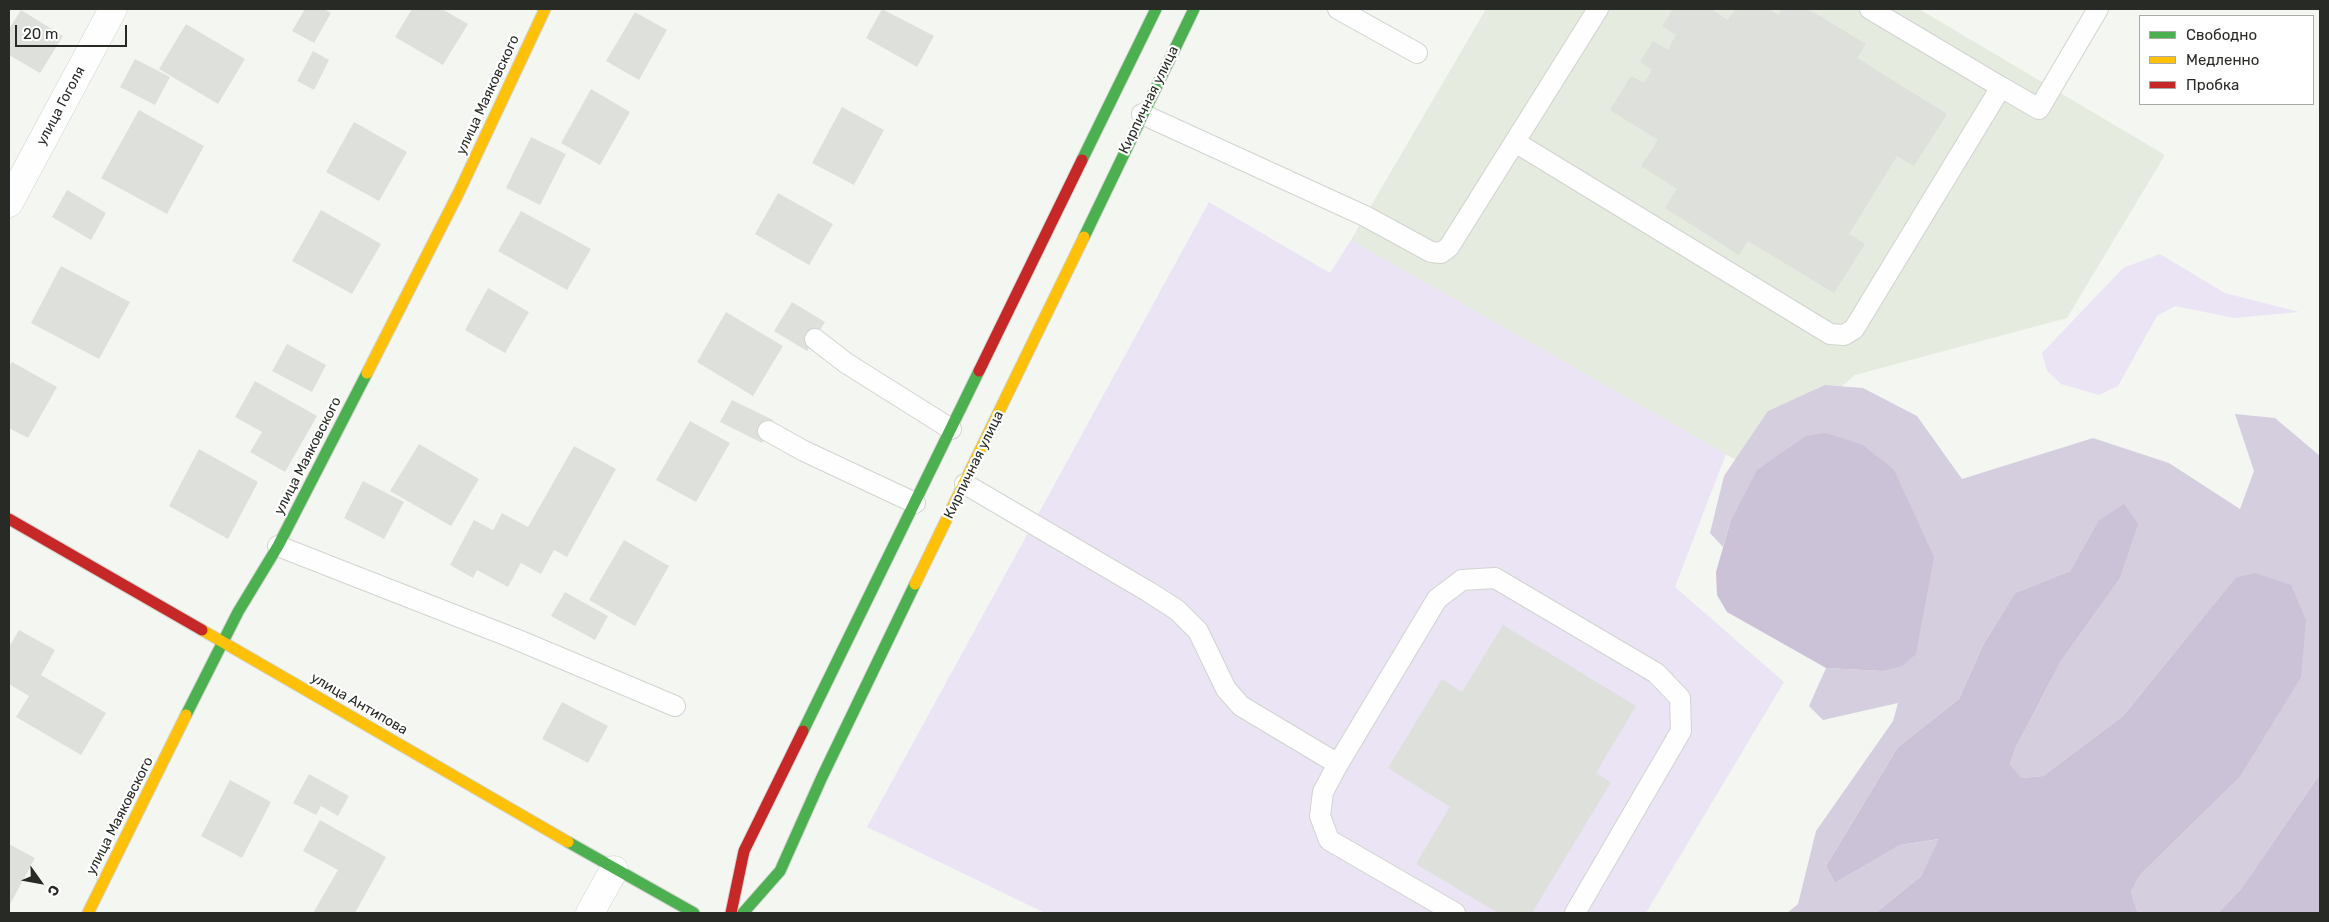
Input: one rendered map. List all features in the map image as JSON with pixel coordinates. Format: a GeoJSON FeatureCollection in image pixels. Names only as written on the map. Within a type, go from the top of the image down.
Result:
{"type":"FeatureCollection","features":[{"type":"Feature","properties":{"kind":"street","name":"улица Гоголя"},"geometry":{"type":"LineString","coordinates":[[9,203],[113,9]]}},
{"type":"Feature","properties":{"kind":"street","name":"улица Маяковского"},"geometry":{"type":"LineString","coordinates":[[88,913],[224,644],[238,612],[278,546],[459,192],[545,9]]}},
{"type":"Feature","properties":{"kind":"street"},"geometry":{"type":"LineString","coordinates":[[731,913],[744,851],[1156,9]]}},
{"type":"Feature","properties":{"kind":"street","name":"Кирпичная улица"},"geometry":{"type":"LineString","coordinates":[[743,913],[780,871],[822,777],[1194,9]]}},
{"type":"Feature","properties":{"kind":"street","name":"улица Антипова"},"geometry":{"type":"LineString","coordinates":[[9,519],[500,801],[614,870],[694,913]]}},
{"type":"Feature","properties":{"kind":"street"},"geometry":{"type":"LineString","coordinates":[[590,913],[614,870]]}},
{"type":"Feature","properties":{"kind":"lane"},"geometry":{"type":"LineString","coordinates":[[1338,9],[1417,52]]}},
{"type":"Feature","properties":{"kind":"lane"},"geometry":{"type":"LineString","coordinates":[[1142,114],[1365,216],[1431,252],[1441,253],[1449,247],[1598,9]]}},
{"type":"Feature","properties":{"kind":"lane"},"geometry":{"type":"LineString","coordinates":[[1870,9],[2039,109],[2098,9]]}},
{"type":"Feature","properties":{"kind":"lane"},"geometry":{"type":"LineString","coordinates":[[1515,142],[1830,334],[1844,335],[1854,330],[2001,87]]}},
{"type":"Feature","properties":{"kind":"lane"},"geometry":{"type":"LineString","coordinates":[[815,339],[846,363],[951,429]]}},
{"type":"Feature","properties":{"kind":"lane"},"geometry":{"type":"LineString","coordinates":[[768,431],[804,451],[915,502]]}},
{"type":"Feature","properties":{"kind":"lane"},"geometry":{"type":"LineString","coordinates":[[965,484],[1177,610],[1198,631],[1226,689],[1241,706],[1338,764]]}},
{"type":"Feature","properties":{"kind":"lane"},"geometry":{"type":"LineString","coordinates":[[278,546],[518,640],[675,706]]}},
{"type":"Feature","properties":{"kind":"lane"},"geometry":{"type":"LineString","coordinates":[[1455,913],[1329,840],[1320,816],[1323,792],[1338,764],[1437,599],[1462,580],[1495,578],[1656,673],[1680,698],[1680,731],[1575,913]]}},
{"type":"Feature","properties":{"kind":"shaded area"},"geometry":{"type":"Polygon","coordinates":[[[1486,9],[1919,9],[2165,155],[2067,318],[1855,375],[1748,467],[1351,240],[1486,9]]]}},
{"type":"Feature","properties":{"kind":"shaded area"},"geometry":{"type":"Polygon","coordinates":[[[1209,202],[1330,273],[1351,240],[1726,454],[1675,587],[1784,682],[1646,913],[1045,913],[867,827],[1209,202]]]}},
{"type":"Feature","properties":{"kind":"shaded area"},"geometry":{"type":"Polygon","coordinates":[[[2160,254],[2225,293],[2299,312],[2234,318],[2175,306],[2157,316],[2118,386],[2099,395],[2061,384],[2047,371],[2042,353],[2123,268],[2160,254]]]}},
{"type":"Feature","properties":{"kind":"shaded area"},"geometry":{"type":"Polygon","coordinates":[[[1825,385],[1863,388],[1917,416],[1962,479],[2093,438],[2169,463],[2240,509],[2254,471],[2235,414],[2275,418],[2320,456],[2320,774],[2241,889],[2218,913],[2143,913],[2137,911],[2131,892],[2140,875],[2239,778],[2235,578],[2123,716],[2043,776],[2022,778],[2010,764],[2016,747],[2061,661],[2119,580],[2098,521],[2070,571],[2015,593],[1983,645],[1959,699],[1898,747],[1826,866],[1835,883],[1900,845],[1940,839],[1921,876],[1876,913],[1787,913],[1798,904],[1816,831],[1893,721],[1898,703],[1823,720],[1809,706],[1826,668],[1882,671],[1730,523],[1723,547],[1710,533],[1724,476],[1768,411],[1825,385]]]}},
{"type":"Feature","properties":{"kind":"shaded area"},"geometry":{"type":"Polygon","coordinates":[[[1826,433],[1863,445],[1894,470],[1934,557],[1916,654],[1902,666],[1882,671],[1826,668],[1727,612],[1717,595],[1716,572],[1730,523],[1757,470],[1806,436],[1826,433]]]}},
{"type":"Feature","properties":{"kind":"shaded area"},"geometry":{"type":"Polygon","coordinates":[[[2124,504],[2138,524],[2119,580],[2061,661],[2016,747],[2010,764],[2022,778],[2043,776],[2123,716],[2235,578],[2255,573],[2291,585],[2306,620],[2301,677],[2239,778],[2140,875],[2131,892],[2137,911],[2143,913],[1876,913],[1921,876],[1939,839],[1900,845],[1835,883],[1826,866],[1898,747],[1959,699],[1983,645],[2015,593],[2070,571],[2098,521],[2124,504]]]}},
{"type":"Feature","properties":{"kind":"shaded area"},"geometry":{"type":"Polygon","coordinates":[[[2320,774],[2320,913],[2218,913],[2241,889],[2320,774]]]}},
{"type":"Feature","properties":{"kind":"building"},"geometry":{"type":"Polygon","coordinates":[[[305,9],[324,9],[331,13],[314,43],[292,31],[305,9]]]}},
{"type":"Feature","properties":{"kind":"building"},"geometry":{"type":"Polygon","coordinates":[[[412,9],[442,9],[468,24],[443,65],[395,37],[412,9]]]}},
{"type":"Feature","properties":{"kind":"building"},"geometry":{"type":"Polygon","coordinates":[[[882,9],[934,36],[917,67],[866,38],[882,9]]]}},
{"type":"Feature","properties":{"kind":"building"},"geometry":{"type":"Polygon","coordinates":[[[1673,9],[1711,9],[1728,20],[1735,9],[1769,9],[1778,15],[1782,9],[1808,9],[1866,44],[1857,58],[1947,114],[1914,166],[1897,156],[1849,234],[1865,244],[1834,293],[1748,241],[1739,255],[1665,208],[1677,189],[1641,166],[1658,140],[1610,110],[1631,76],[1644,83],[1652,70],[1640,62],[1653,41],[1668,50],[1676,35],[1662,26],[1673,9]]]}},
{"type":"Feature","properties":{"kind":"building"},"geometry":{"type":"Polygon","coordinates":[[[21,10],[63,36],[40,73],[9,55],[9,29],[21,10]]]}},
{"type":"Feature","properties":{"kind":"building"},"geometry":{"type":"Polygon","coordinates":[[[635,12],[667,30],[639,80],[606,61],[635,12]]]}},
{"type":"Feature","properties":{"kind":"building"},"geometry":{"type":"Polygon","coordinates":[[[186,24],[245,59],[218,104],[159,69],[186,24]]]}},
{"type":"Feature","properties":{"kind":"building"},"geometry":{"type":"Polygon","coordinates":[[[313,51],[329,60],[314,90],[297,81],[313,51]]]}},
{"type":"Feature","properties":{"kind":"building"},"geometry":{"type":"Polygon","coordinates":[[[135,59],[170,77],[155,105],[120,87],[135,59]]]}},
{"type":"Feature","properties":{"kind":"building"},"geometry":{"type":"Polygon","coordinates":[[[591,89],[630,112],[600,165],[561,143],[591,89]]]}},
{"type":"Feature","properties":{"kind":"building"},"geometry":{"type":"Polygon","coordinates":[[[842,107],[884,130],[854,185],[812,163],[842,107]]]}},
{"type":"Feature","properties":{"kind":"building"},"geometry":{"type":"Polygon","coordinates":[[[139,110],[204,146],[167,214],[101,178],[139,110]]]}},
{"type":"Feature","properties":{"kind":"building"},"geometry":{"type":"Polygon","coordinates":[[[354,122],[407,152],[379,201],[326,172],[354,122]]]}},
{"type":"Feature","properties":{"kind":"building"},"geometry":{"type":"Polygon","coordinates":[[[531,137],[566,154],[540,205],[506,188],[531,137]]]}},
{"type":"Feature","properties":{"kind":"building"},"geometry":{"type":"Polygon","coordinates":[[[67,190],[106,213],[91,240],[52,217],[67,190]]]}},
{"type":"Feature","properties":{"kind":"building"},"geometry":{"type":"Polygon","coordinates":[[[778,193],[833,224],[809,265],[755,234],[778,193]]]}},
{"type":"Feature","properties":{"kind":"building"},"geometry":{"type":"Polygon","coordinates":[[[321,210],[381,244],[352,294],[292,261],[321,210]]]}},
{"type":"Feature","properties":{"kind":"building"},"geometry":{"type":"Polygon","coordinates":[[[521,211],[591,249],[567,290],[498,251],[521,211]]]}},
{"type":"Feature","properties":{"kind":"building"},"geometry":{"type":"Polygon","coordinates":[[[61,266],[130,302],[99,359],[31,323],[61,266]]]}},
{"type":"Feature","properties":{"kind":"building"},"geometry":{"type":"Polygon","coordinates":[[[488,288],[529,312],[505,353],[465,330],[488,288]]]}},
{"type":"Feature","properties":{"kind":"building"},"geometry":{"type":"Polygon","coordinates":[[[792,302],[825,322],[807,351],[774,331],[792,302]]]}},
{"type":"Feature","properties":{"kind":"building"},"geometry":{"type":"Polygon","coordinates":[[[726,312],[783,346],[753,396],[697,362],[726,312]]]}},
{"type":"Feature","properties":{"kind":"building"},"geometry":{"type":"Polygon","coordinates":[[[287,344],[326,365],[312,392],[272,371],[287,344]]]}},
{"type":"Feature","properties":{"kind":"building"},"geometry":{"type":"Polygon","coordinates":[[[12,362],[57,387],[28,438],[9,428],[9,367],[12,362]]]}},
{"type":"Feature","properties":{"kind":"building"},"geometry":{"type":"Polygon","coordinates":[[[255,381],[317,416],[285,472],[250,452],[262,432],[235,417],[255,381]]]}},
{"type":"Feature","properties":{"kind":"building"},"geometry":{"type":"Polygon","coordinates":[[[732,400],[773,420],[762,443],[720,422],[732,400]]]}},
{"type":"Feature","properties":{"kind":"building"},"geometry":{"type":"Polygon","coordinates":[[[690,421],[730,443],[696,502],[656,480],[690,421]]]}},
{"type":"Feature","properties":{"kind":"building"},"geometry":{"type":"Polygon","coordinates":[[[419,444],[479,479],[451,526],[390,491],[419,444]]]}},
{"type":"Feature","properties":{"kind":"building"},"geometry":{"type":"Polygon","coordinates":[[[574,446],[616,469],[567,557],[554,550],[541,574],[521,563],[508,587],[477,570],[473,578],[450,565],[474,520],[493,530],[502,513],[528,527],[574,446]]]}},
{"type":"Feature","properties":{"kind":"building"},"geometry":{"type":"Polygon","coordinates":[[[199,449],[258,482],[228,539],[169,506],[199,449]]]}},
{"type":"Feature","properties":{"kind":"building"},"geometry":{"type":"Polygon","coordinates":[[[363,481],[404,502],[384,539],[344,518],[363,481]]]}},
{"type":"Feature","properties":{"kind":"building"},"geometry":{"type":"Polygon","coordinates":[[[624,540],[669,566],[635,626],[589,600],[624,540]]]}},
{"type":"Feature","properties":{"kind":"building"},"geometry":{"type":"Polygon","coordinates":[[[565,592],[608,616],[595,640],[551,616],[565,592]]]}},
{"type":"Feature","properties":{"kind":"building"},"geometry":{"type":"Polygon","coordinates":[[[1503,625],[1636,706],[1596,773],[1611,782],[1532,913],[1498,913],[1416,864],[1450,807],[1388,768],[1442,679],[1462,692],[1503,625]]]}},
{"type":"Feature","properties":{"kind":"building"},"geometry":{"type":"Polygon","coordinates":[[[19,630],[55,650],[41,675],[106,713],[81,755],[16,717],[29,696],[9,684],[9,647],[19,630]]]}},
{"type":"Feature","properties":{"kind":"building"},"geometry":{"type":"Polygon","coordinates":[[[562,702],[608,726],[588,763],[542,739],[562,702]]]}},
{"type":"Feature","properties":{"kind":"building"},"geometry":{"type":"Polygon","coordinates":[[[309,774],[349,796],[338,816],[321,806],[316,815],[293,803],[309,774]]]}},
{"type":"Feature","properties":{"kind":"building"},"geometry":{"type":"Polygon","coordinates":[[[230,780],[271,802],[242,858],[201,836],[230,780]]]}},
{"type":"Feature","properties":{"kind":"building"},"geometry":{"type":"Polygon","coordinates":[[[320,820],[386,857],[355,913],[313,913],[338,870],[303,851],[320,820]]]}},
{"type":"Feature","properties":{"kind":"building"},"geometry":{"type":"Polygon","coordinates":[[[9,844],[35,858],[9,906],[9,844]]]}},
{"type":"Feature","properties":{"kind":"traffic: fast"},"geometry":{"type":"LineString","coordinates":[[1082,160],[1156,9]]}},
{"type":"Feature","properties":{"kind":"traffic: fast"},"geometry":{"type":"LineString","coordinates":[[1084,237],[1194,9]]}},
{"type":"Feature","properties":{"kind":"traffic: fast"},"geometry":{"type":"LineString","coordinates":[[803,731],[979,371]]}},
{"type":"Feature","properties":{"kind":"traffic: fast"},"geometry":{"type":"LineString","coordinates":[[186,715],[238,612],[278,546],[367,373]]}},
{"type":"Feature","properties":{"kind":"traffic: fast"},"geometry":{"type":"LineString","coordinates":[[743,913],[780,871],[822,777],[915,584]]}},
{"type":"Feature","properties":{"kind":"traffic: fast"},"geometry":{"type":"LineString","coordinates":[[568,842],[694,913]]}},
{"type":"Feature","properties":{"kind":"traffic: slow"},"geometry":{"type":"LineString","coordinates":[[367,373],[459,192],[545,9]]}},
{"type":"Feature","properties":{"kind":"traffic: slow"},"geometry":{"type":"LineString","coordinates":[[915,584],[1084,237]]}},
{"type":"Feature","properties":{"kind":"traffic: slow"},"geometry":{"type":"LineString","coordinates":[[202,630],[568,842]]}},
{"type":"Feature","properties":{"kind":"traffic: slow"},"geometry":{"type":"LineString","coordinates":[[88,913],[186,715]]}},
{"type":"Feature","properties":{"kind":"traffic: jam"},"geometry":{"type":"LineString","coordinates":[[979,371],[1082,160]]}},
{"type":"Feature","properties":{"kind":"traffic: jam"},"geometry":{"type":"LineString","coordinates":[[9,519],[202,630]]}},
{"type":"Feature","properties":{"kind":"traffic: jam"},"geometry":{"type":"LineString","coordinates":[[731,913],[744,851],[803,731]]}}]}
